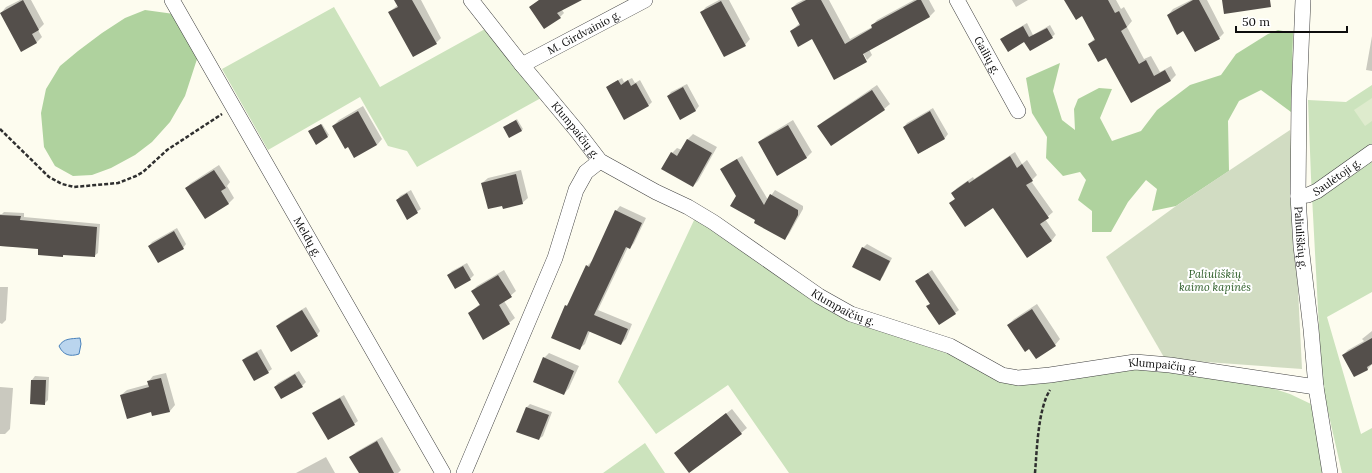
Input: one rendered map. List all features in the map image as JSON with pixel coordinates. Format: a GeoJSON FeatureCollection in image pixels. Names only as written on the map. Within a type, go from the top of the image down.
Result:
{"type":"FeatureCollection","features":[{"type":"Feature","properties":{"kind":"street","name":"Meldų g."},"geometry":{"type":"LineString","coordinates":[[172,0],[444,473]]}},
{"type":"Feature","properties":{"kind":"street","name":"Klumpaičių g."},"geometry":{"type":"LineString","coordinates":[[471,0],[522,66],[577,131],[600,161],[656,192],[688,207],[713,222],[819,296],[850,314],[950,346],[1002,375],[1018,378],[1062,374],[1135,362],[1170,365],[1316,387]]}},
{"type":"Feature","properties":{"kind":"street","name":"M. Girdvainio g."},"geometry":{"type":"LineString","coordinates":[[522,66],[645,0]]}},
{"type":"Feature","properties":{"kind":"street","name":"Gailių g."},"geometry":{"type":"LineString","coordinates":[[957,0],[1018,111]]}},
{"type":"Feature","properties":{"kind":"street","name":"Paliuliškių g."},"geometry":{"type":"LineString","coordinates":[[1303,0],[1299,99],[1298,196],[1301,246],[1316,387],[1330,473]]}},
{"type":"Feature","properties":{"kind":"street","name":"Saulėtoji g."},"geometry":{"type":"LineString","coordinates":[[1298,196],[1308,196],[1317,191],[1372,152]]}},
{"type":"Feature","properties":{"kind":"street"},"geometry":{"type":"LineString","coordinates":[[464,473],[555,258],[576,190],[586,172],[600,161]]}},
{"type":"Feature","properties":{"kind":"path"},"geometry":{"type":"LineString","coordinates":[[0,129],[49,177],[62,184],[74,187],[118,183],[143,172],[167,150],[234,106]]}},
{"type":"Feature","properties":{"kind":"path"},"geometry":{"type":"LineString","coordinates":[[1035,473],[1040,420],[1047,394],[1062,374]]}},
{"type":"Feature","properties":{"kind":"green space"},"geometry":{"type":"Polygon","coordinates":[[[334,7],[380,87],[485,29],[541,98],[417,167],[407,151],[388,146],[360,97],[268,150],[222,69],[334,7]]]}},
{"type":"Feature","properties":{"kind":"green space"},"geometry":{"type":"Polygon","coordinates":[[[145,10],[174,14],[198,56],[185,96],[170,122],[152,142],[135,155],[111,168],[92,175],[73,176],[55,166],[44,147],[41,113],[46,89],[60,66],[78,51],[125,18],[145,10]]]}},
{"type":"Feature","properties":{"kind":"green space"},"geometry":{"type":"Polygon","coordinates":[[[1278,30],[1293,33],[1291,112],[1261,90],[1239,101],[1228,121],[1229,171],[1176,206],[1152,211],[1157,189],[1146,180],[1128,202],[1111,232],[1092,232],[1092,211],[1078,200],[1086,180],[1080,172],[1063,176],[1046,158],[1047,137],[1032,113],[1026,78],[1060,63],[1053,91],[1062,120],[1075,130],[1074,109],[1078,99],[1099,88],[1112,89],[1100,118],[1112,141],[1141,131],[1157,110],[1190,85],[1221,75],[1236,54],[1268,34],[1278,30]]]}},
{"type":"Feature","properties":{"kind":"green space"},"geometry":{"type":"Polygon","coordinates":[[[1372,85],[1372,292],[1327,317],[1361,434],[1372,428],[1372,473],[1342,473],[1322,385],[1308,100],[1346,102],[1372,85]]]}},
{"type":"Feature","properties":{"kind":"green space"},"geometry":{"type":"Polygon","coordinates":[[[1372,98],[1372,121],[1365,126],[1354,110],[1372,98]]]}},
{"type":"Feature","properties":{"kind":"green space","name":"Paliuliškių kaimo kapinės"},"geometry":{"type":"Polygon","coordinates":[[[1290,130],[1302,369],[1165,359],[1106,257],[1176,206],[1290,130]]]}},
{"type":"Feature","properties":{"kind":"green space"},"geometry":{"type":"Polygon","coordinates":[[[696,216],[869,327],[946,353],[993,376],[1132,369],[1161,370],[1259,384],[1290,394],[1311,404],[1323,473],[789,473],[728,385],[656,434],[618,382],[696,216]]]}},
{"type":"Feature","properties":{"kind":"green space"},"geometry":{"type":"Polygon","coordinates":[[[645,443],[665,473],[603,473],[645,443]]]}},
{"type":"Feature","properties":{"kind":"water"},"geometry":{"type":"Polygon","coordinates":[[[80,338],[81,344],[79,354],[67,354],[59,346],[65,340],[80,338]]]}},
{"type":"Feature","properties":{"kind":"building"},"geometry":{"type":"Polygon","coordinates":[[[23,0],[39,30],[32,34],[37,43],[21,52],[0,13],[23,0]]]}},
{"type":"Feature","properties":{"kind":"building"},"geometry":{"type":"Polygon","coordinates":[[[394,0],[412,0],[437,44],[413,57],[388,12],[398,7],[394,0]]]}},
{"type":"Feature","properties":{"kind":"building"},"geometry":{"type":"Polygon","coordinates":[[[539,0],[582,0],[557,13],[561,18],[544,29],[529,7],[539,0]]]}},
{"type":"Feature","properties":{"kind":"building"},"geometry":{"type":"Polygon","coordinates":[[[806,0],[821,0],[845,44],[872,28],[871,25],[917,0],[921,0],[930,17],[863,54],[867,62],[834,80],[812,39],[798,47],[790,31],[800,25],[791,8],[806,0]]]}},
{"type":"Feature","properties":{"kind":"building"},"geometry":{"type":"Polygon","coordinates":[[[1064,0],[1108,0],[1115,13],[1119,11],[1127,27],[1121,31],[1139,64],[1146,60],[1154,76],[1165,70],[1171,81],[1131,103],[1106,58],[1098,62],[1088,44],[1095,40],[1082,16],[1076,20],[1064,0]]]}},
{"type":"Feature","properties":{"kind":"building"},"geometry":{"type":"Polygon","coordinates":[[[1193,0],[1199,0],[1220,39],[1195,52],[1183,31],[1177,35],[1167,15],[1193,0]]]}},
{"type":"Feature","properties":{"kind":"building"},"geometry":{"type":"Polygon","coordinates":[[[1222,0],[1270,0],[1271,7],[1224,14],[1222,0]]]}},
{"type":"Feature","properties":{"kind":"building"},"geometry":{"type":"Polygon","coordinates":[[[721,1],[746,46],[724,57],[700,12],[721,1]]]}},
{"type":"Feature","properties":{"kind":"building"},"geometry":{"type":"Polygon","coordinates":[[[1023,26],[1029,37],[1047,28],[1053,38],[1030,51],[1024,42],[1008,52],[1000,39],[1023,26]]]}},
{"type":"Feature","properties":{"kind":"building"},"geometry":{"type":"Polygon","coordinates":[[[618,80],[621,85],[628,80],[631,86],[636,83],[649,106],[624,120],[606,87],[618,80]]]}},
{"type":"Feature","properties":{"kind":"building"},"geometry":{"type":"Polygon","coordinates":[[[683,87],[696,111],[680,120],[667,96],[683,87]]]}},
{"type":"Feature","properties":{"kind":"building"},"geometry":{"type":"Polygon","coordinates":[[[872,90],[885,110],[831,146],[817,126],[872,90]]]}},
{"type":"Feature","properties":{"kind":"building"},"geometry":{"type":"Polygon","coordinates":[[[358,111],[377,145],[354,158],[348,147],[345,149],[332,126],[358,111]]]}},
{"type":"Feature","properties":{"kind":"building"},"geometry":{"type":"Polygon","coordinates":[[[930,111],[945,139],[918,154],[903,127],[930,111]]]}},
{"type":"Feature","properties":{"kind":"building"},"geometry":{"type":"Polygon","coordinates":[[[516,120],[522,131],[509,138],[503,127],[516,120]]]}},
{"type":"Feature","properties":{"kind":"building"},"geometry":{"type":"Polygon","coordinates":[[[321,124],[328,137],[316,145],[308,131],[321,124]]]}},
{"type":"Feature","properties":{"kind":"building"},"geometry":{"type":"Polygon","coordinates":[[[788,125],[807,158],[777,176],[758,142],[788,125]]]}},
{"type":"Feature","properties":{"kind":"building"},"geometry":{"type":"Polygon","coordinates":[[[687,139],[712,153],[693,187],[661,169],[671,152],[677,156],[687,139]]]}},
{"type":"Feature","properties":{"kind":"building"},"geometry":{"type":"Polygon","coordinates":[[[1010,156],[1017,168],[1022,164],[1033,181],[1026,185],[1049,218],[1040,224],[1052,241],[1027,258],[993,208],[965,227],[949,203],[955,199],[951,193],[1010,156]]]}},
{"type":"Feature","properties":{"kind":"building"},"geometry":{"type":"Polygon","coordinates":[[[737,159],[764,205],[770,194],[798,210],[798,215],[785,240],[754,223],[755,220],[730,206],[736,196],[720,169],[737,159]]]}},
{"type":"Feature","properties":{"kind":"building"},"geometry":{"type":"Polygon","coordinates":[[[214,170],[226,188],[221,191],[229,204],[205,219],[185,188],[214,170]]]}},
{"type":"Feature","properties":{"kind":"building"},"geometry":{"type":"Polygon","coordinates":[[[516,174],[523,204],[503,209],[502,206],[488,209],[481,183],[516,174]]]}},
{"type":"Feature","properties":{"kind":"building"},"geometry":{"type":"Polygon","coordinates":[[[407,193],[418,213],[407,220],[396,200],[407,193]]]}},
{"type":"Feature","properties":{"kind":"building"},"geometry":{"type":"Polygon","coordinates":[[[615,210],[642,223],[630,249],[626,247],[594,315],[628,329],[621,345],[588,331],[580,350],[551,338],[565,305],[567,306],[586,265],[589,267],[615,210]]]}},
{"type":"Feature","properties":{"kind":"building"},"geometry":{"type":"Polygon","coordinates":[[[0,215],[21,216],[20,220],[97,227],[95,257],[38,255],[38,249],[0,246],[0,215]]]}},
{"type":"Feature","properties":{"kind":"building"},"geometry":{"type":"Polygon","coordinates":[[[174,231],[184,249],[158,263],[148,246],[174,231]]]}},
{"type":"Feature","properties":{"kind":"building"},"geometry":{"type":"Polygon","coordinates":[[[862,247],[890,261],[880,281],[852,267],[862,247]]]}},
{"type":"Feature","properties":{"kind":"building"},"geometry":{"type":"Polygon","coordinates":[[[463,266],[471,280],[455,289],[447,275],[463,266]]]}},
{"type":"Feature","properties":{"kind":"building"},"geometry":{"type":"Polygon","coordinates":[[[928,273],[956,314],[939,325],[926,306],[930,304],[915,281],[928,273]]]}},
{"type":"Feature","properties":{"kind":"building"},"geometry":{"type":"Polygon","coordinates":[[[498,275],[512,297],[499,305],[510,324],[483,340],[468,313],[480,305],[471,291],[498,275]]]}},
{"type":"Feature","properties":{"kind":"building"},"geometry":{"type":"Polygon","coordinates":[[[1032,309],[1056,346],[1036,359],[1029,349],[1025,352],[1007,325],[1032,309]]]}},
{"type":"Feature","properties":{"kind":"building"},"geometry":{"type":"Polygon","coordinates":[[[302,310],[318,336],[291,352],[276,326],[302,310]]]}},
{"type":"Feature","properties":{"kind":"building"},"geometry":{"type":"Polygon","coordinates":[[[1372,338],[1372,364],[1367,367],[1368,370],[1354,377],[1342,355],[1372,338]]]}},
{"type":"Feature","properties":{"kind":"building"},"geometry":{"type":"Polygon","coordinates":[[[257,352],[269,373],[254,381],[242,360],[257,352]]]}},
{"type":"Feature","properties":{"kind":"building"},"geometry":{"type":"Polygon","coordinates":[[[543,357],[574,371],[564,395],[533,382],[543,357]]]}},
{"type":"Feature","properties":{"kind":"building"},"geometry":{"type":"Polygon","coordinates":[[[295,374],[303,387],[281,399],[274,387],[295,374]]]}},
{"type":"Feature","properties":{"kind":"building"},"geometry":{"type":"Polygon","coordinates":[[[161,378],[170,412],[152,416],[151,412],[127,419],[120,395],[149,387],[147,381],[161,378]]]}},
{"type":"Feature","properties":{"kind":"building"},"geometry":{"type":"Polygon","coordinates":[[[31,380],[46,380],[45,405],[30,404],[31,380]]]}},
{"type":"Feature","properties":{"kind":"building"},"geometry":{"type":"Polygon","coordinates":[[[340,398],[355,425],[328,440],[312,413],[340,398]]]}},
{"type":"Feature","properties":{"kind":"building"},"geometry":{"type":"Polygon","coordinates":[[[526,407],[549,415],[539,440],[516,432],[526,407]]]}},
{"type":"Feature","properties":{"kind":"building"},"geometry":{"type":"Polygon","coordinates":[[[726,413],[742,434],[689,473],[674,453],[726,413]]]}},
{"type":"Feature","properties":{"kind":"building"},"geometry":{"type":"Polygon","coordinates":[[[377,441],[394,473],[359,473],[349,457],[377,441]]]}}]}
